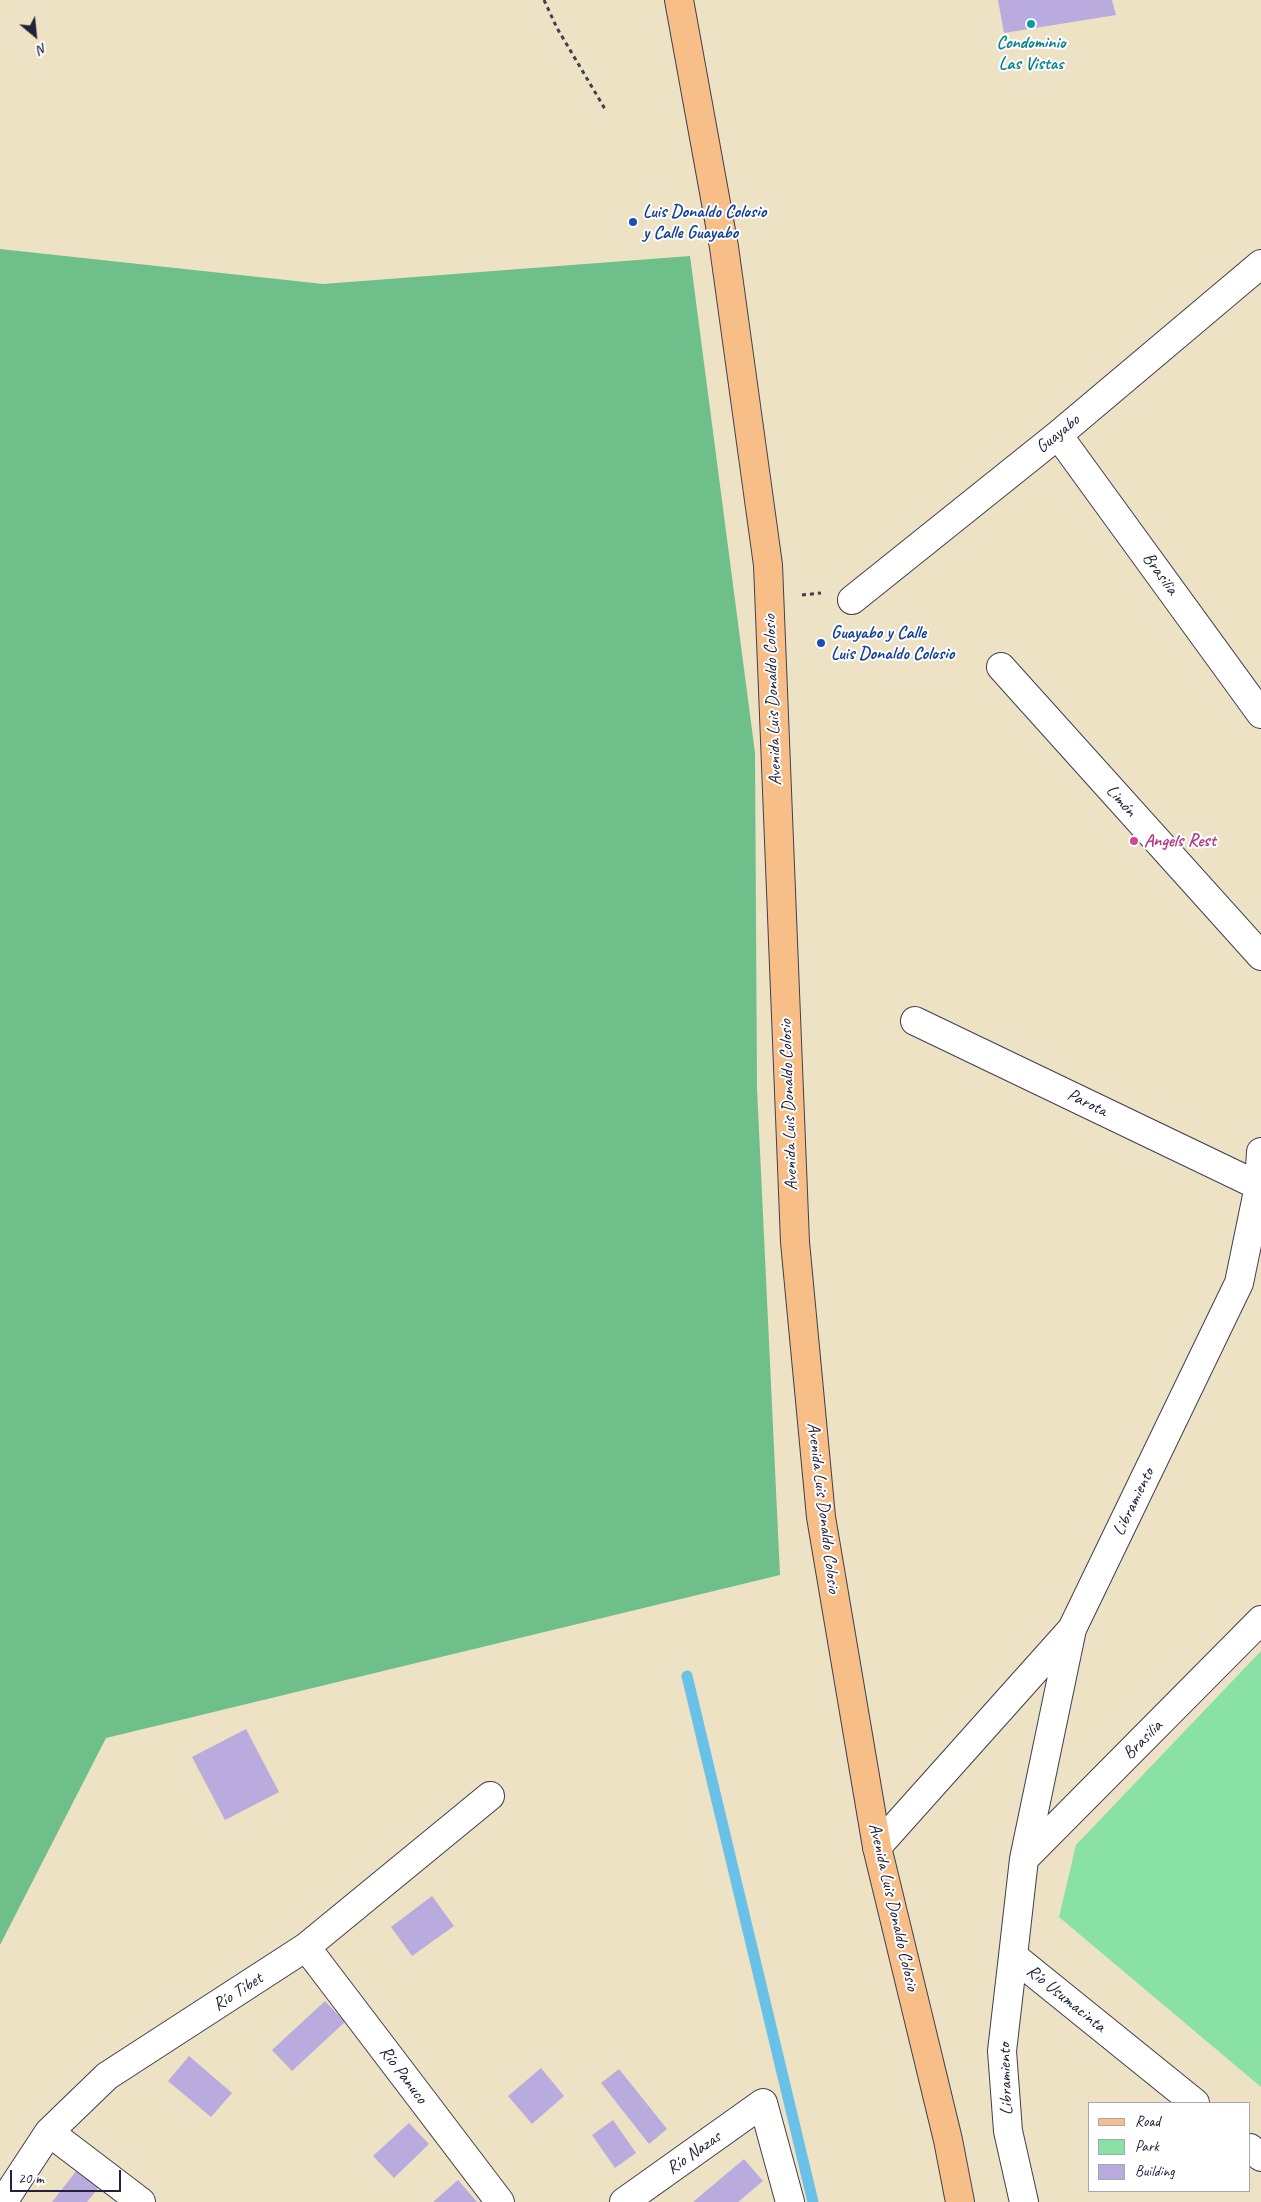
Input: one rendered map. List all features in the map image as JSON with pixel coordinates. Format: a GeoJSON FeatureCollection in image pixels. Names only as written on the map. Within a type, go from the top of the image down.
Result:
{"type":"FeatureCollection","features":[{"type":"Feature","properties":{"kind":"main road","name":"Avenida Luis Donaldo Colosio"},"geometry":{"type":"LineString","coordinates":[[679,0],[724,247],[768,565],[795,1242],[821,1517],[877,1847],[948,2140],[960,2202]]}},
{"type":"Feature","properties":{"kind":"street","name":"Guayabo"},"geometry":{"type":"LineString","coordinates":[[852,600],[1058,435],[1261,264]]}},
{"type":"Feature","properties":{"kind":"street","name":"Brasilia"},"geometry":{"type":"LineString","coordinates":[[1058,435],[1261,714]]}},
{"type":"Feature","properties":{"kind":"street","name":"Limón"},"geometry":{"type":"LineString","coordinates":[[1001,667],[1261,956]]}},
{"type":"Feature","properties":{"kind":"street","name":"Parota"},"geometry":{"type":"LineString","coordinates":[[915,1021],[1259,1186]]}},
{"type":"Feature","properties":{"kind":"street","name":"Libramiento"},"geometry":{"type":"LineString","coordinates":[[1024,1859],[1072,1629],[1239,1283],[1259,1186],[1261,1152]]}},
{"type":"Feature","properties":{"kind":"street","name":"Brasilia"},"geometry":{"type":"LineString","coordinates":[[1024,1859],[1261,1620]]}},
{"type":"Feature","properties":{"kind":"street"},"geometry":{"type":"LineString","coordinates":[[877,1847],[1072,1629]]}},
{"type":"Feature","properties":{"kind":"street","name":"Río Tibet"},"geometry":{"type":"LineString","coordinates":[[3,2202],[49,2132],[107,2076],[306,1947],[490,1796]]}},
{"type":"Feature","properties":{"kind":"street","name":"Río Usumacinta"},"geometry":{"type":"LineString","coordinates":[[1024,1859],[1013,1956],[1194,2102]]}},
{"type":"Feature","properties":{"kind":"street","name":"Río Panuco"},"geometry":{"type":"LineString","coordinates":[[306,1947],[500,2202]]}},
{"type":"Feature","properties":{"kind":"street","name":"Libramiento"},"geometry":{"type":"LineString","coordinates":[[1013,1956],[1002,2051],[1008,2131],[1024,2202]]}},
{"type":"Feature","properties":{"kind":"street","name":"Río Nazas"},"geometry":{"type":"LineString","coordinates":[[624,2202],[763,2103],[790,2202]]}},
{"type":"Feature","properties":{"kind":"street"},"geometry":{"type":"LineString","coordinates":[[49,2132],[141,2202]]}},
{"type":"Feature","properties":{"kind":"street"},"geometry":{"type":"LineString","coordinates":[[1251,2149],[1261,2157]]}},
{"type":"Feature","properties":{"kind":"path"},"geometry":{"type":"LineString","coordinates":[[544,0],[557,28],[605,109]]}},
{"type":"Feature","properties":{"kind":"green space"},"geometry":{"type":"Polygon","coordinates":[[[0,249],[323,284],[690,256],[755,753],[757,1088],[780,1575],[106,1738],[0,1945],[0,249]]]}},
{"type":"Feature","properties":{"kind":"green space"},"geometry":{"type":"Polygon","coordinates":[[[1261,1651],[1261,2087],[1059,1917],[1076,1845],[1261,1651]]]}},
{"type":"Feature","properties":{"kind":"building","name":"Condominio Las Vistas"},"geometry":{"type":"Polygon","coordinates":[[[998,0],[1112,0],[1116,15],[1004,33],[998,0]]]}},
{"type":"Feature","properties":{"kind":"building"},"geometry":{"type":"Polygon","coordinates":[[[246,1729],[279,1792],[225,1820],[192,1757],[246,1729]]]}},
{"type":"Feature","properties":{"kind":"building"},"geometry":{"type":"Polygon","coordinates":[[[432,1896],[454,1926],[412,1956],[391,1927],[432,1896]]]}},
{"type":"Feature","properties":{"kind":"building"},"geometry":{"type":"Polygon","coordinates":[[[325,2001],[345,2022],[292,2071],[272,2050],[325,2001]]]}},
{"type":"Feature","properties":{"kind":"building"},"geometry":{"type":"Polygon","coordinates":[[[189,2056],[232,2093],[211,2117],[168,2081],[189,2056]]]}},
{"type":"Feature","properties":{"kind":"building"},"geometry":{"type":"Polygon","coordinates":[[[541,2068],[564,2096],[532,2124],[508,2096],[541,2068]]]}},
{"type":"Feature","properties":{"kind":"building"},"geometry":{"type":"Polygon","coordinates":[[[619,2069],[667,2129],[649,2144],[601,2083],[619,2069]]]}},
{"type":"Feature","properties":{"kind":"building"},"geometry":{"type":"Polygon","coordinates":[[[613,2120],[636,2153],[615,2168],[592,2135],[613,2120]]]}},
{"type":"Feature","properties":{"kind":"building"},"geometry":{"type":"Polygon","coordinates":[[[409,2123],[429,2144],[394,2178],[373,2156],[409,2123]]]}},
{"type":"Feature","properties":{"kind":"building"},"geometry":{"type":"Polygon","coordinates":[[[744,2159],[763,2181],[738,2202],[693,2202],[744,2159]]]}},
{"type":"Feature","properties":{"kind":"building"},"geometry":{"type":"Polygon","coordinates":[[[77,2170],[99,2187],[87,2202],[52,2202],[77,2170]]]}},
{"type":"Feature","properties":{"kind":"building"},"geometry":{"type":"Polygon","coordinates":[[[458,2180],[477,2202],[433,2202],[458,2180]]]}},
{"type":"Feature","properties":{"kind":"waterway"},"geometry":{"type":"LineString","coordinates":[[687,1676],[813,2202]]}},
{"type":"Feature","properties":{"kind":"place","name":"Condominio Las Vistas"},"geometry":{"type":"Point","coordinates":[1031,24]}},
{"type":"Feature","properties":{"kind":"place","name":"Luis Donaldo Colosio y Calle Guayabo"},"geometry":{"type":"Point","coordinates":[633,222]}},
{"type":"Feature","properties":{"kind":"place","name":"Guayabo y Calle Luis Donaldo Colosio"},"geometry":{"type":"Point","coordinates":[821,643]}},
{"type":"Feature","properties":{"kind":"place","name":"Angels Rest"},"geometry":{"type":"Point","coordinates":[1134,841]}}]}
